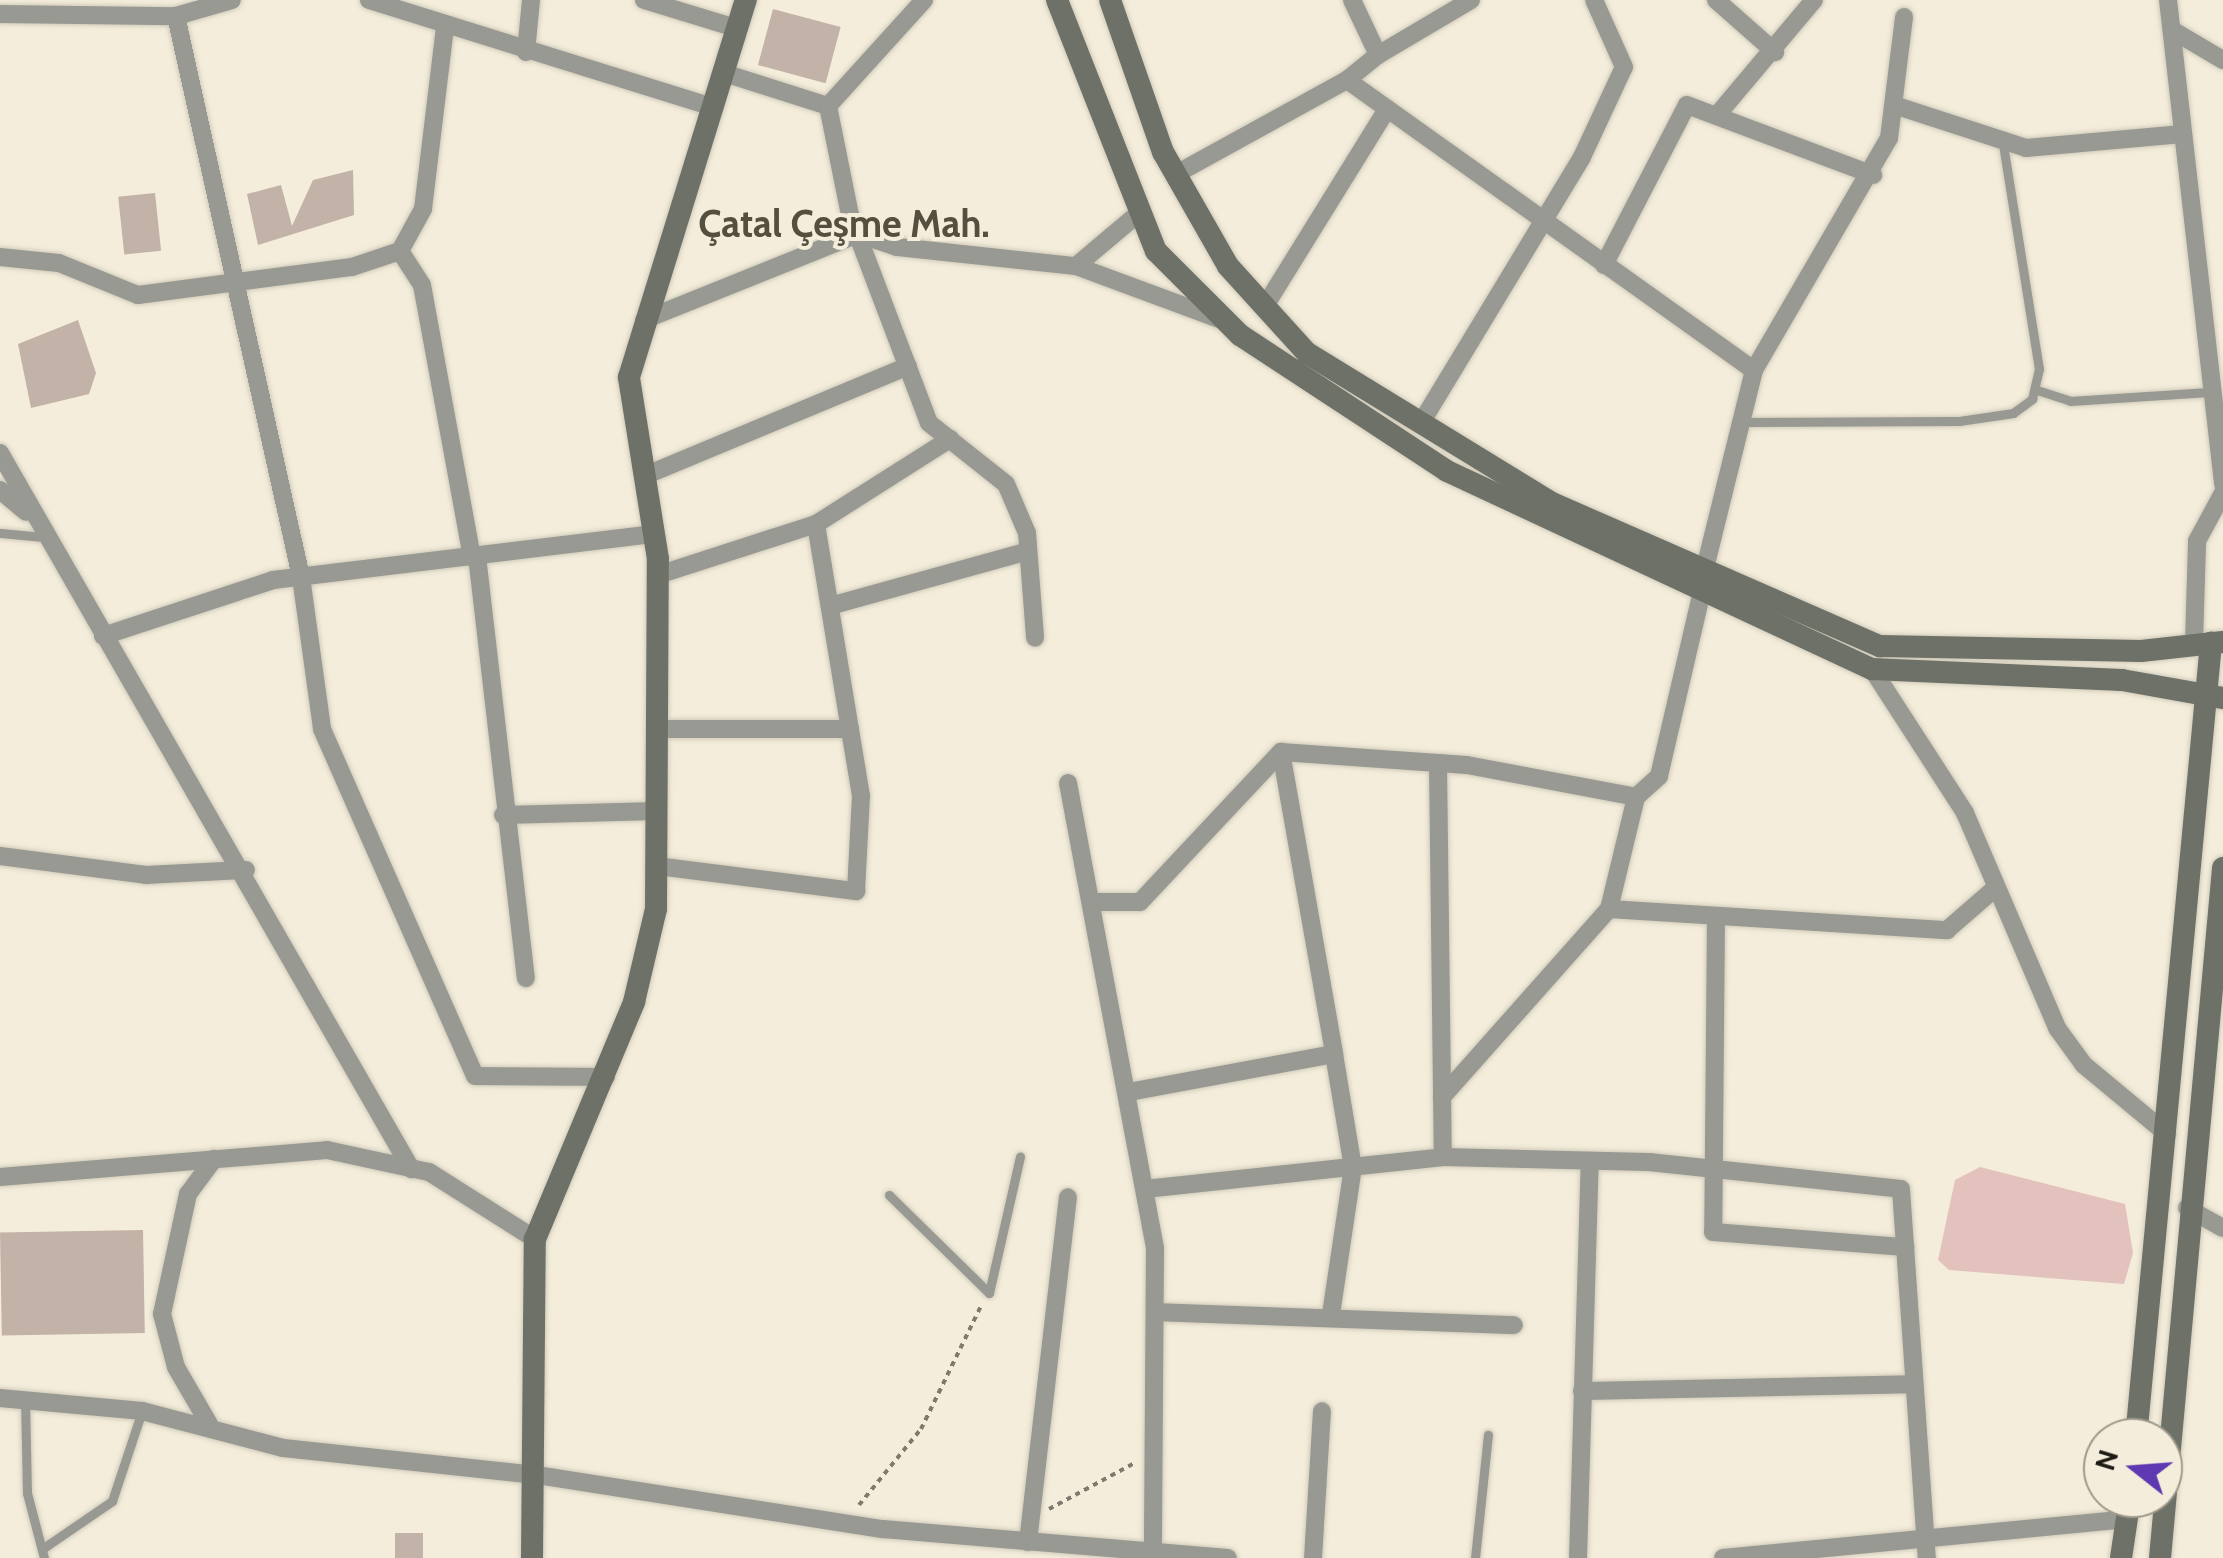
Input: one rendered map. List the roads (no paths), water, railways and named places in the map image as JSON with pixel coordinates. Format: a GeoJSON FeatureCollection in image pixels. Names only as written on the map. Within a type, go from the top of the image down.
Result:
{"type":"FeatureCollection","features":[{"type":"Feature","properties":{"kind":"street"},"geometry":{"type":"LineString","coordinates":[[0,14],[176,16],[232,0]]}},
{"type":"Feature","properties":{"kind":"street"},"geometry":{"type":"LineString","coordinates":[[369,0],[445,28],[712,108]]}},
{"type":"Feature","properties":{"kind":"street"},"geometry":{"type":"LineString","coordinates":[[526,52],[531,0]]}},
{"type":"Feature","properties":{"kind":"street"},"geometry":{"type":"LineString","coordinates":[[644,0],[739,29]]}},
{"type":"Feature","properties":{"kind":"street"},"geometry":{"type":"LineString","coordinates":[[546,1558],[538,1507],[535,1239],[634,1002],[657,866],[658,575],[629,378],[746,0]]}},
{"type":"Feature","properties":{"kind":"street"},"geometry":{"type":"LineString","coordinates":[[828,106],[924,0]]}},
{"type":"Feature","properties":{"kind":"street"},"geometry":{"type":"LineString","coordinates":[[1057,0],[1156,250],[1223,320],[1446,471],[1701,596],[1872,669],[2122,680],[2217,699]]}},
{"type":"Feature","properties":{"kind":"street"},"geometry":{"type":"LineString","coordinates":[[1110,0],[1176,174],[1228,266],[1307,353],[1552,503],[1706,564],[1880,646],[2210,643]]}},
{"type":"Feature","properties":{"kind":"street"},"geometry":{"type":"LineString","coordinates":[[1352,0],[1378,55]]}},
{"type":"Feature","properties":{"kind":"street"},"geometry":{"type":"LineString","coordinates":[[1176,174],[1347,80],[1378,55],[1470,0]]}},
{"type":"Feature","properties":{"kind":"street"},"geometry":{"type":"LineString","coordinates":[[1422,424],[1544,221],[1624,68],[1594,0]]}},
{"type":"Feature","properties":{"kind":"street"},"geometry":{"type":"LineString","coordinates":[[1716,0],[1775,52]]}},
{"type":"Feature","properties":{"kind":"street"},"geometry":{"type":"LineString","coordinates":[[1718,114],[1775,52],[1814,0]]}},
{"type":"Feature","properties":{"kind":"street"},"geometry":{"type":"LineString","coordinates":[[2168,0],[2209,392],[2223,484]]}},
{"type":"Feature","properties":{"kind":"street"},"geometry":{"type":"LineString","coordinates":[[176,16],[238,280],[301,577],[322,729],[475,1076],[606,1076]]}},
{"type":"Feature","properties":{"kind":"street"},"geometry":{"type":"LineString","coordinates":[[1706,564],[1746,422],[1754,370],[1874,175],[1897,106],[1904,17]]}},
{"type":"Feature","properties":{"kind":"street"},"geometry":{"type":"LineString","coordinates":[[0,257],[59,263],[138,295],[352,268],[400,251],[423,209],[445,28]]}},
{"type":"Feature","properties":{"kind":"street"},"geometry":{"type":"LineString","coordinates":[[2172,30],[2223,60]]}},
{"type":"Feature","properties":{"kind":"street"},"geometry":{"type":"LineString","coordinates":[[724,74],[828,106]]}},
{"type":"Feature","properties":{"kind":"street"},"geometry":{"type":"LineString","coordinates":[[1347,80],[1754,370]]}},
{"type":"Feature","properties":{"kind":"street"},"geometry":{"type":"LineString","coordinates":[[828,106],[858,234],[929,422],[1006,484],[1028,552],[1035,638]]}},
{"type":"Feature","properties":{"kind":"street"},"geometry":{"type":"LineString","coordinates":[[1897,106],[2003,144],[2073,149],[2182,134]]}},
{"type":"Feature","properties":{"kind":"street"},"geometry":{"type":"LineString","coordinates":[[1265,306],[1387,109]]}},
{"type":"Feature","properties":{"kind":"street"},"geometry":{"type":"LineString","coordinates":[[1604,265],[1677,110],[1718,114],[1874,175]]}},
{"type":"Feature","properties":{"kind":"street"},"geometry":{"type":"LineString","coordinates":[[1076,266],[1140,213]]}},
{"type":"Feature","properties":{"kind":"street"},"geometry":{"type":"LineString","coordinates":[[644,320],[858,234],[897,247],[1076,266],[1223,320]]}},
{"type":"Feature","properties":{"kind":"street"},"geometry":{"type":"LineString","coordinates":[[400,251],[422,286],[475,557],[503,815],[526,978]]}},
{"type":"Feature","properties":{"kind":"street"},"geometry":{"type":"LineString","coordinates":[[644,476],[908,366]]}},
{"type":"Feature","properties":{"kind":"street"},"geometry":{"type":"LineString","coordinates":[[658,575],[816,524],[950,440]]}},
{"type":"Feature","properties":{"kind":"street"},"geometry":{"type":"LineString","coordinates":[[0,453],[44,537],[246,870],[412,1168]]}},
{"type":"Feature","properties":{"kind":"street"},"geometry":{"type":"LineString","coordinates":[[0,490],[32,516]]}},
{"type":"Feature","properties":{"kind":"street"},"geometry":{"type":"LineString","coordinates":[[2138,1418],[2166,1134],[2217,699],[2197,541],[2223,493]]}},
{"type":"Feature","properties":{"kind":"street"},"geometry":{"type":"LineString","coordinates":[[657,866],[856,892],[861,796],[816,524]]}},
{"type":"Feature","properties":{"kind":"street"},"geometry":{"type":"LineString","coordinates":[[103,636],[232,589],[654,534]]}},
{"type":"Feature","properties":{"kind":"street"},"geometry":{"type":"LineString","coordinates":[[830,606],[1028,552]]}},
{"type":"Feature","properties":{"kind":"street"},"geometry":{"type":"LineString","coordinates":[[1442,1096],[1608,909],[1636,796],[1659,776],[1701,596]]}},
{"type":"Feature","properties":{"kind":"street"},"geometry":{"type":"LineString","coordinates":[[1872,669],[1965,813],[1993,890],[2057,1028],[2084,1065],[2166,1134]]}},
{"type":"Feature","properties":{"kind":"street"},"geometry":{"type":"LineString","coordinates":[[660,730],[850,729]]}},
{"type":"Feature","properties":{"kind":"street"},"geometry":{"type":"LineString","coordinates":[[1281,752],[1438,763],[1636,796]]}},
{"type":"Feature","properties":{"kind":"street"},"geometry":{"type":"LineString","coordinates":[[1094,902],[1140,902],[1281,752]]}},
{"type":"Feature","properties":{"kind":"street"},"geometry":{"type":"LineString","coordinates":[[1281,752],[1354,1168],[1330,1315]]}},
{"type":"Feature","properties":{"kind":"street"},"geometry":{"type":"LineString","coordinates":[[1438,763],[1442,1157]]}},
{"type":"Feature","properties":{"kind":"street"},"geometry":{"type":"LineString","coordinates":[[1068,783],[1094,902],[1146,1189],[1156,1312],[1153,1552]]}},
{"type":"Feature","properties":{"kind":"street"},"geometry":{"type":"LineString","coordinates":[[503,815],[658,811]]}},
{"type":"Feature","properties":{"kind":"street"},"geometry":{"type":"LineString","coordinates":[[0,856],[146,874],[246,870]]}},
{"type":"Feature","properties":{"kind":"street"},"geometry":{"type":"LineString","coordinates":[[2160,1558],[2187,1208],[2217,980],[2223,868]]}},
{"type":"Feature","properties":{"kind":"street"},"geometry":{"type":"LineString","coordinates":[[1608,909],[1947,930],[1993,890]]}},
{"type":"Feature","properties":{"kind":"street"},"geometry":{"type":"LineString","coordinates":[[1716,916],[1712,1232],[1905,1246]]}},
{"type":"Feature","properties":{"kind":"street"},"geometry":{"type":"LineString","coordinates":[[1129,1092],[1334,1054]]}},
{"type":"Feature","properties":{"kind":"street"},"geometry":{"type":"LineString","coordinates":[[0,1177],[328,1150],[412,1168],[535,1239]]}},
{"type":"Feature","properties":{"kind":"street"},"geometry":{"type":"LineString","coordinates":[[1146,1189],[1442,1157],[1711,1168],[1901,1188],[1927,1558]]}},
{"type":"Feature","properties":{"kind":"street"},"geometry":{"type":"LineString","coordinates":[[208,1424],[176,1366],[162,1314],[188,1194],[214,1160]]}},
{"type":"Feature","properties":{"kind":"street"},"geometry":{"type":"LineString","coordinates":[[1578,1558],[1590,1162]]}},
{"type":"Feature","properties":{"kind":"street"},"geometry":{"type":"LineString","coordinates":[[1028,1542],[1068,1196]]}},
{"type":"Feature","properties":{"kind":"street"},"geometry":{"type":"LineString","coordinates":[[2187,1208],[2223,1228]]}},
{"type":"Feature","properties":{"kind":"street"},"geometry":{"type":"LineString","coordinates":[[1156,1312],[1330,1315],[1514,1325]]}},
{"type":"Feature","properties":{"kind":"street"},"geometry":{"type":"LineString","coordinates":[[1582,1390],[1913,1384]]}},
{"type":"Feature","properties":{"kind":"street"},"geometry":{"type":"LineString","coordinates":[[0,1398],[142,1411],[208,1424],[284,1448],[537,1475],[843,1523],[1228,1558]]}},
{"type":"Feature","properties":{"kind":"street"},"geometry":{"type":"LineString","coordinates":[[1313,1558],[1322,1411]]}},
{"type":"Feature","properties":{"kind":"street"},"geometry":{"type":"LineString","coordinates":[[532,1558],[538,1507]]}},
{"type":"Feature","properties":{"kind":"street"},"geometry":{"type":"LineString","coordinates":[[1723,1558],[1923,1538],[2083,1515]]}},
{"type":"Feature","properties":{"kind":"street"},"geometry":{"type":"LineString","coordinates":[[2121,1558],[2127,1518]]}},
{"type":"Feature","properties":{"kind":"lane"},"geometry":{"type":"LineString","coordinates":[[2003,144],[2037,390]]}},
{"type":"Feature","properties":{"kind":"lane"},"geometry":{"type":"LineString","coordinates":[[2037,390],[2070,401],[2209,392]]}},
{"type":"Feature","properties":{"kind":"lane"},"geometry":{"type":"LineString","coordinates":[[1746,422],[1959,420],[2012,414],[2037,390]]}},
{"type":"Feature","properties":{"kind":"lane"},"geometry":{"type":"LineString","coordinates":[[0,533],[44,537]]}},
{"type":"Feature","properties":{"kind":"lane"},"geometry":{"type":"LineString","coordinates":[[889,1195],[988,1293],[1020,1156]]}},
{"type":"Feature","properties":{"kind":"lane"},"geometry":{"type":"LineString","coordinates":[[25,1398],[27,1493],[43,1553],[112,1500],[142,1411]]}},
{"type":"Feature","properties":{"kind":"lane"},"geometry":{"type":"LineString","coordinates":[[1475,1558],[1488,1435]]}},
{"type":"Feature","properties":{"kind":"district","name":"Çatal Çeşme Mah."},"geometry":{"type":"Point","coordinates":[844,224]}}]}
